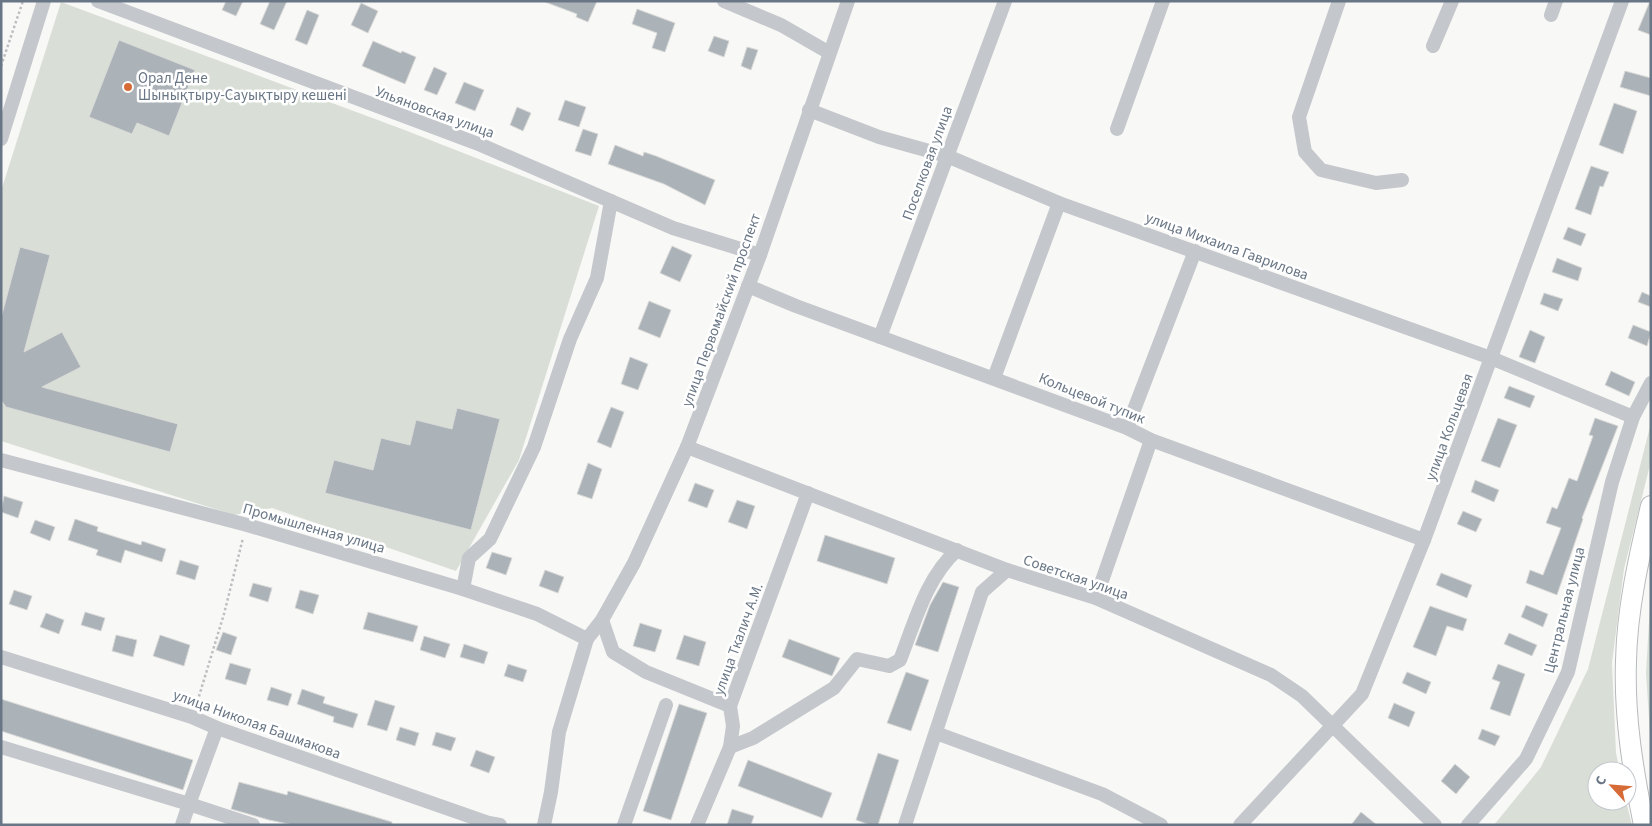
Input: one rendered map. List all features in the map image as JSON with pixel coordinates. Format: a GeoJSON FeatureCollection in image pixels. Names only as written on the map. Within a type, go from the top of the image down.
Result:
{"type":"FeatureCollection","features":[{"type":"Feature","properties":{"kind":"highway"},"geometry":{"type":"LineString","coordinates":[[1644,825],[1632,765],[1626,695],[1626,661],[1632,596],[1651,506]]}},
{"type":"Feature","properties":{"kind":"street"},"geometry":{"type":"LineString","coordinates":[[1,139],[44,1]]}},
{"type":"Feature","properties":{"kind":"street","name":"Ульяновская улица"},"geometry":{"type":"LineString","coordinates":[[98,1],[481,145],[673,228],[760,255]]}},
{"type":"Feature","properties":{"kind":"street"},"geometry":{"type":"LineString","coordinates":[[724,1],[781,25],[828,52]]}},
{"type":"Feature","properties":{"kind":"street","name":"улица Первомайский проспект"},"geometry":{"type":"LineString","coordinates":[[602,620],[634,563],[687,447],[760,255],[828,52],[848,1]]}},
{"type":"Feature","properties":{"kind":"street","name":"Поселковая улица"},"geometry":{"type":"LineString","coordinates":[[880,337],[1006,1]]}},
{"type":"Feature","properties":{"kind":"street"},"geometry":{"type":"LineString","coordinates":[[1117,129],[1163,1]]}},
{"type":"Feature","properties":{"kind":"street"},"geometry":{"type":"LineString","coordinates":[[1339,1],[1299,117],[1305,152],[1321,170],[1376,183],[1402,180]]}},
{"type":"Feature","properties":{"kind":"street"},"geometry":{"type":"LineString","coordinates":[[1433,46],[1452,1]]}},
{"type":"Feature","properties":{"kind":"street"},"geometry":{"type":"LineString","coordinates":[[1550,15],[1556,1]]}},
{"type":"Feature","properties":{"kind":"street","name":"улица Кольцевая"},"geometry":{"type":"LineString","coordinates":[[1240,825],[1362,694],[1424,540],[1492,358],[1618,2]]}},
{"type":"Feature","properties":{"kind":"street","name":"улица Михаила Гаврилова"},"geometry":{"type":"LineString","coordinates":[[809,110],[879,137],[947,156],[1060,203],[1492,358],[1633,417]]}},
{"type":"Feature","properties":{"kind":"street"},"geometry":{"type":"LineString","coordinates":[[463,589],[469,558],[490,539],[534,446],[570,339],[598,278],[611,201]]}},
{"type":"Feature","properties":{"kind":"street"},"geometry":{"type":"LineString","coordinates":[[994,378],[1060,203]]}},
{"type":"Feature","properties":{"kind":"street"},"geometry":{"type":"LineString","coordinates":[[1127,428],[1195,252]]}},
{"type":"Feature","properties":{"kind":"street","name":"Кольцевой тупик"},"geometry":{"type":"LineString","coordinates":[[748,286],[1127,428],[1151,440],[1424,540]]}},
{"type":"Feature","properties":{"kind":"street","name":"Центральная улица"},"geometry":{"type":"LineString","coordinates":[[1468,825],[1526,759],[1568,672],[1612,482],[1633,417],[1651,383]]}},
{"type":"Feature","properties":{"kind":"street"},"geometry":{"type":"LineString","coordinates":[[1096,598],[1151,440]]}},
{"type":"Feature","properties":{"kind":"street","name":"Советская улица"},"geometry":{"type":"LineString","coordinates":[[687,447],[1007,570],[1096,598],[1271,675],[1302,696],[1435,825]]}},
{"type":"Feature","properties":{"kind":"street","name":"Промышленная улица"},"geometry":{"type":"LineString","coordinates":[[1,460],[247,525],[463,589],[537,614],[587,639]]}},
{"type":"Feature","properties":{"kind":"street","name":"улица Ткалич А.М."},"geometry":{"type":"LineString","coordinates":[[697,825],[730,748],[734,726],[730,706],[808,492]]}},
{"type":"Feature","properties":{"kind":"street"},"geometry":{"type":"LineString","coordinates":[[730,748],[753,738],[834,688],[857,659],[889,666],[900,660],[930,584],[943,563],[957,550]]}},
{"type":"Feature","properties":{"kind":"street"},"geometry":{"type":"LineString","coordinates":[[905,825],[982,592],[1007,570]]}},
{"type":"Feature","properties":{"kind":"street"},"geometry":{"type":"LineString","coordinates":[[544,825],[551,792],[559,732],[587,639],[602,620]]}},
{"type":"Feature","properties":{"kind":"street"},"geometry":{"type":"LineString","coordinates":[[602,620],[613,652],[646,672],[730,706]]}},
{"type":"Feature","properties":{"kind":"street","name":"улица Николая Башмакова"},"geometry":{"type":"LineString","coordinates":[[1,657],[192,717],[217,728],[489,823],[500,825]]}},
{"type":"Feature","properties":{"kind":"street"},"geometry":{"type":"LineString","coordinates":[[624,825],[666,705]]}},
{"type":"Feature","properties":{"kind":"street"},"geometry":{"type":"LineString","coordinates":[[182,825],[217,728]]}},
{"type":"Feature","properties":{"kind":"street"},"geometry":{"type":"LineString","coordinates":[[936,733],[1102,794],[1161,825]]}},
{"type":"Feature","properties":{"kind":"street"},"geometry":{"type":"LineString","coordinates":[[1,747],[254,825]]}},
{"type":"Feature","properties":{"kind":"path"},"geometry":{"type":"LineString","coordinates":[[1,66],[22,1]]}},
{"type":"Feature","properties":{"kind":"path"},"geometry":{"type":"LineString","coordinates":[[192,717],[224,614],[247,525]]}},
{"type":"Feature","properties":{"kind":"shaded area"},"geometry":{"type":"Polygon","coordinates":[[[61,2],[402,129],[599,206],[519,460],[456,571],[272,508],[234,515],[1,441],[1,191],[61,2]]]}},
{"type":"Feature","properties":{"kind":"shaded area"},"geometry":{"type":"Polygon","coordinates":[[[1651,423],[1651,461],[1624,569],[1612,663],[1618,761],[1587,761],[1587,811],[1628,811],[1632,825],[1494,825],[1541,767],[1588,669],[1651,423]]]}},
{"type":"Feature","properties":{"kind":"shaded area"},"geometry":{"type":"Polygon","coordinates":[[[1651,588],[1651,749],[1646,673],[1651,588]]]}},
{"type":"Feature","properties":{"kind":"building"},"geometry":{"type":"Polygon","coordinates":[[[226,1],[243,1],[236,16],[222,10],[226,1]]]}},
{"type":"Feature","properties":{"kind":"building"},"geometry":{"type":"Polygon","coordinates":[[[270,1],[287,1],[274,30],[260,24],[270,1]]]}},
{"type":"Feature","properties":{"kind":"building"},"geometry":{"type":"Polygon","coordinates":[[[597,1],[588,22],[576,17],[577,14],[545,2],[597,1]]]}},
{"type":"Feature","properties":{"kind":"building"},"geometry":{"type":"Polygon","coordinates":[[[1651,1],[1651,35],[1638,30],[1651,1]]]}},
{"type":"Feature","properties":{"kind":"building"},"geometry":{"type":"Polygon","coordinates":[[[361,3],[378,11],[368,33],[351,25],[361,3]]]}},
{"type":"Feature","properties":{"kind":"building"},"geometry":{"type":"Polygon","coordinates":[[[637,9],[675,23],[665,52],[652,48],[657,33],[632,24],[637,9]]]}},
{"type":"Feature","properties":{"kind":"building"},"geometry":{"type":"Polygon","coordinates":[[[307,10],[319,15],[307,45],[295,40],[307,10]]]}},
{"type":"Feature","properties":{"kind":"building"},"geometry":{"type":"Polygon","coordinates":[[[714,36],[729,41],[724,57],[708,51],[714,36]]]}},
{"type":"Feature","properties":{"kind":"building"},"geometry":{"type":"Polygon","coordinates":[[[119,40],[195,70],[169,136],[137,123],[132,134],[89,117],[119,40]]]}},
{"type":"Feature","properties":{"kind":"building"},"geometry":{"type":"Polygon","coordinates":[[[373,41],[416,57],[405,84],[362,66],[373,41]]]}},
{"type":"Feature","properties":{"kind":"building"},"geometry":{"type":"Polygon","coordinates":[[[747,47],[758,50],[751,70],[741,66],[747,47]]]}},
{"type":"Feature","properties":{"kind":"building"},"geometry":{"type":"Polygon","coordinates":[[[434,67],[447,73],[437,95],[424,90],[434,67]]]}},
{"type":"Feature","properties":{"kind":"building"},"geometry":{"type":"Polygon","coordinates":[[[1625,71],[1651,78],[1651,96],[1620,87],[1625,71]]]}},
{"type":"Feature","properties":{"kind":"building"},"geometry":{"type":"Polygon","coordinates":[[[464,82],[484,90],[475,111],[455,103],[464,82]]]}},
{"type":"Feature","properties":{"kind":"building"},"geometry":{"type":"Polygon","coordinates":[[[565,100],[586,107],[579,127],[558,120],[565,100]]]}},
{"type":"Feature","properties":{"kind":"building"},"geometry":{"type":"Polygon","coordinates":[[[1614,103],[1637,111],[1623,154],[1599,145],[1614,103]]]}},
{"type":"Feature","properties":{"kind":"building"},"geometry":{"type":"Polygon","coordinates":[[[517,107],[531,113],[523,131],[510,125],[517,107]]]}},
{"type":"Feature","properties":{"kind":"building"},"geometry":{"type":"Polygon","coordinates":[[[583,129],[598,134],[591,156],[575,151],[583,129]]]}},
{"type":"Feature","properties":{"kind":"building"},"geometry":{"type":"Polygon","coordinates":[[[615,145],[643,156],[644,152],[656,156],[715,180],[705,205],[664,184],[608,164],[615,145]]]}},
{"type":"Feature","properties":{"kind":"building"},"geometry":{"type":"Polygon","coordinates":[[[1591,166],[1609,172],[1603,187],[1600,186],[1591,215],[1575,209],[1591,166]]]}},
{"type":"Feature","properties":{"kind":"building"},"geometry":{"type":"Polygon","coordinates":[[[1568,227],[1586,234],[1581,246],[1563,239],[1568,227]]]}},
{"type":"Feature","properties":{"kind":"building"},"geometry":{"type":"Polygon","coordinates":[[[672,246],[692,255],[680,282],[660,273],[672,246]]]}},
{"type":"Feature","properties":{"kind":"building"},"geometry":{"type":"Polygon","coordinates":[[[20,247],[50,255],[24,352],[62,332],[81,367],[42,387],[178,424],[170,452],[6,407],[1,400],[1,318],[20,247]]]}},
{"type":"Feature","properties":{"kind":"building"},"geometry":{"type":"Polygon","coordinates":[[[1557,258],[1582,268],[1578,281],[1552,272],[1557,258]]]}},
{"type":"Feature","properties":{"kind":"building"},"geometry":{"type":"Polygon","coordinates":[[[1642,292],[1651,296],[1651,307],[1638,302],[1642,292]]]}},
{"type":"Feature","properties":{"kind":"building"},"geometry":{"type":"Polygon","coordinates":[[[1544,293],[1563,299],[1558,311],[1540,304],[1544,293]]]}},
{"type":"Feature","properties":{"kind":"building"},"geometry":{"type":"Polygon","coordinates":[[[649,301],[671,310],[660,338],[638,329],[649,301]]]}},
{"type":"Feature","properties":{"kind":"building"},"geometry":{"type":"Polygon","coordinates":[[[1633,325],[1651,332],[1647,346],[1628,338],[1633,325]]]}},
{"type":"Feature","properties":{"kind":"building"},"geometry":{"type":"Polygon","coordinates":[[[1530,330],[1545,337],[1535,363],[1519,357],[1530,330]]]}},
{"type":"Feature","properties":{"kind":"building"},"geometry":{"type":"Polygon","coordinates":[[[630,357],[648,364],[638,390],[621,384],[630,357]]]}},
{"type":"Feature","properties":{"kind":"building"},"geometry":{"type":"Polygon","coordinates":[[[1611,371],[1635,382],[1629,396],[1605,385],[1611,371]]]}},
{"type":"Feature","properties":{"kind":"building"},"geometry":{"type":"Polygon","coordinates":[[[1509,386],[1535,396],[1530,408],[1504,398],[1509,386]]]}},
{"type":"Feature","properties":{"kind":"building"},"geometry":{"type":"Polygon","coordinates":[[[611,407],[624,412],[611,448],[597,442],[611,407]]]}},
{"type":"Feature","properties":{"kind":"building"},"geometry":{"type":"Polygon","coordinates":[[[457,408],[500,419],[471,530],[325,493],[334,460],[373,470],[381,438],[410,445],[416,420],[452,429],[457,408]]]}},
{"type":"Feature","properties":{"kind":"building"},"geometry":{"type":"Polygon","coordinates":[[[1498,418],[1517,425],[1500,468],[1481,461],[1498,418]]]}},
{"type":"Feature","properties":{"kind":"building"},"geometry":{"type":"Polygon","coordinates":[[[1595,418],[1618,426],[1582,518],[1557,595],[1526,583],[1530,570],[1543,575],[1561,528],[1546,523],[1552,507],[1557,509],[1569,478],[1577,481],[1593,436],[1589,435],[1595,418]]]}},
{"type":"Feature","properties":{"kind":"building"},"geometry":{"type":"Polygon","coordinates":[[[588,463],[602,469],[592,499],[577,494],[588,463]]]}},
{"type":"Feature","properties":{"kind":"building"},"geometry":{"type":"Polygon","coordinates":[[[1475,480],[1499,490],[1494,502],[1471,492],[1475,480]]]}},
{"type":"Feature","properties":{"kind":"building"},"geometry":{"type":"Polygon","coordinates":[[[695,483],[714,490],[707,508],[688,501],[695,483]]]}},
{"type":"Feature","properties":{"kind":"building"},"geometry":{"type":"Polygon","coordinates":[[[4,496],[23,502],[18,518],[1,512],[4,496]]]}},
{"type":"Feature","properties":{"kind":"building"},"geometry":{"type":"Polygon","coordinates":[[[737,500],[755,506],[747,529],[728,522],[737,500]]]}},
{"type":"Feature","properties":{"kind":"building"},"geometry":{"type":"Polygon","coordinates":[[[1463,511],[1482,519],[1476,532],[1457,524],[1463,511]]]}},
{"type":"Feature","properties":{"kind":"building"},"geometry":{"type":"Polygon","coordinates":[[[75,519],[98,527],[97,531],[141,545],[142,541],[166,549],[162,562],[125,550],[121,563],[96,555],[98,550],[68,540],[75,519]]]}},
{"type":"Feature","properties":{"kind":"building"},"geometry":{"type":"Polygon","coordinates":[[[35,520],[55,527],[50,541],[30,533],[35,520]]]}},
{"type":"Feature","properties":{"kind":"building"},"geometry":{"type":"Polygon","coordinates":[[[825,535],[895,558],[887,584],[817,561],[825,535]]]}},
{"type":"Feature","properties":{"kind":"building"},"geometry":{"type":"Polygon","coordinates":[[[492,552],[512,558],[506,575],[486,568],[492,552]]]}},
{"type":"Feature","properties":{"kind":"building"},"geometry":{"type":"Polygon","coordinates":[[[180,560],[199,566],[195,580],[176,574],[180,560]]]}},
{"type":"Feature","properties":{"kind":"building"},"geometry":{"type":"Polygon","coordinates":[[[545,570],[564,577],[558,593],[539,586],[545,570]]]}},
{"type":"Feature","properties":{"kind":"building"},"geometry":{"type":"Polygon","coordinates":[[[1441,573],[1472,585],[1467,598],[1436,585],[1441,573]]]}},
{"type":"Feature","properties":{"kind":"building"},"geometry":{"type":"Polygon","coordinates":[[[943,582],[959,587],[938,652],[915,645],[930,605],[943,582]]]}},
{"type":"Feature","properties":{"kind":"building"},"geometry":{"type":"Polygon","coordinates":[[[253,583],[272,588],[268,602],[249,596],[253,583]]]}},
{"type":"Feature","properties":{"kind":"building"},"geometry":{"type":"Polygon","coordinates":[[[14,590],[32,596],[27,610],[9,604],[14,590]]]}},
{"type":"Feature","properties":{"kind":"building"},"geometry":{"type":"Polygon","coordinates":[[[300,590],[319,595],[313,614],[295,608],[300,590]]]}},
{"type":"Feature","properties":{"kind":"building"},"geometry":{"type":"Polygon","coordinates":[[[1526,605],[1548,614],[1543,627],[1521,617],[1526,605]]]}},
{"type":"Feature","properties":{"kind":"building"},"geometry":{"type":"Polygon","coordinates":[[[1430,606],[1467,619],[1463,631],[1447,626],[1436,656],[1413,647],[1430,606]]]}},
{"type":"Feature","properties":{"kind":"building"},"geometry":{"type":"Polygon","coordinates":[[[85,612],[105,618],[101,631],[81,625],[85,612]]]}},
{"type":"Feature","properties":{"kind":"building"},"geometry":{"type":"Polygon","coordinates":[[[368,612],[418,626],[413,642],[363,629],[368,612]]]}},
{"type":"Feature","properties":{"kind":"building"},"geometry":{"type":"Polygon","coordinates":[[[46,613],[64,620],[59,634],[40,627],[46,613]]]}},
{"type":"Feature","properties":{"kind":"building"},"geometry":{"type":"Polygon","coordinates":[[[640,623],[662,630],[655,652],[633,646],[640,623]]]}},
{"type":"Feature","properties":{"kind":"building"},"geometry":{"type":"Polygon","coordinates":[[[223,632],[237,637],[231,655],[216,650],[223,632]]]}},
{"type":"Feature","properties":{"kind":"building"},"geometry":{"type":"Polygon","coordinates":[[[1509,633],[1537,645],[1532,656],[1504,644],[1509,633]]]}},
{"type":"Feature","properties":{"kind":"building"},"geometry":{"type":"Polygon","coordinates":[[[116,635],[137,640],[133,657],[112,651],[116,635]]]}},
{"type":"Feature","properties":{"kind":"building"},"geometry":{"type":"Polygon","coordinates":[[[160,635],[190,645],[184,666],[153,656],[160,635]]]}},
{"type":"Feature","properties":{"kind":"building"},"geometry":{"type":"Polygon","coordinates":[[[684,635],[706,642],[699,666],[676,659],[684,635]]]}},
{"type":"Feature","properties":{"kind":"building"},"geometry":{"type":"Polygon","coordinates":[[[424,636],[450,644],[445,658],[420,650],[424,636]]]}},
{"type":"Feature","properties":{"kind":"building"},"geometry":{"type":"Polygon","coordinates":[[[789,639],[840,658],[832,676],[782,657],[789,639]]]}},
{"type":"Feature","properties":{"kind":"building"},"geometry":{"type":"Polygon","coordinates":[[[464,644],[488,652],[484,664],[460,657],[464,644]]]}},
{"type":"Feature","properties":{"kind":"building"},"geometry":{"type":"Polygon","coordinates":[[[230,663],[251,669],[246,685],[225,679],[230,663]]]}},
{"type":"Feature","properties":{"kind":"building"},"geometry":{"type":"Polygon","coordinates":[[[508,664],[527,670],[523,682],[504,676],[508,664]]]}},
{"type":"Feature","properties":{"kind":"building"},"geometry":{"type":"Polygon","coordinates":[[[1498,664],[1525,674],[1510,716],[1490,709],[1500,682],[1492,679],[1498,664]]]}},
{"type":"Feature","properties":{"kind":"building"},"geometry":{"type":"Polygon","coordinates":[[[906,672],[929,680],[911,731],[887,723],[906,672]]]}},
{"type":"Feature","properties":{"kind":"building"},"geometry":{"type":"Polygon","coordinates":[[[1407,672],[1431,682],[1426,694],[1402,683],[1407,672]]]}},
{"type":"Feature","properties":{"kind":"building"},"geometry":{"type":"Polygon","coordinates":[[[271,687],[292,694],[288,706],[267,700],[271,687]]]}},
{"type":"Feature","properties":{"kind":"building"},"geometry":{"type":"Polygon","coordinates":[[[302,689],[325,697],[323,703],[358,714],[353,728],[333,722],[334,717],[297,704],[302,689]]]}},
{"type":"Feature","properties":{"kind":"building"},"geometry":{"type":"Polygon","coordinates":[[[1,699],[193,760],[183,790],[1,731],[1,699]]]}},
{"type":"Feature","properties":{"kind":"building"},"geometry":{"type":"Polygon","coordinates":[[[375,700],[395,706],[387,731],[367,725],[375,700]]]}},
{"type":"Feature","properties":{"kind":"building"},"geometry":{"type":"Polygon","coordinates":[[[1394,703],[1415,712],[1409,727],[1388,718],[1394,703]]]}},
{"type":"Feature","properties":{"kind":"building"},"geometry":{"type":"Polygon","coordinates":[[[679,704],[707,713],[671,820],[643,811],[679,704]]]}},
{"type":"Feature","properties":{"kind":"building"},"geometry":{"type":"Polygon","coordinates":[[[400,727],[419,733],[415,746],[396,740],[400,727]]]}},
{"type":"Feature","properties":{"kind":"building"},"geometry":{"type":"Polygon","coordinates":[[[1482,729],[1500,736],[1495,746],[1478,739],[1482,729]]]}},
{"type":"Feature","properties":{"kind":"building"},"geometry":{"type":"Polygon","coordinates":[[[436,732],[456,738],[451,751],[432,745],[436,732]]]}},
{"type":"Feature","properties":{"kind":"building"},"geometry":{"type":"Polygon","coordinates":[[[476,750],[495,757],[489,773],[470,766],[476,750]]]}},
{"type":"Feature","properties":{"kind":"building"},"geometry":{"type":"Polygon","coordinates":[[[878,753],[899,760],[878,825],[870,825],[856,820],[878,753]]]}},
{"type":"Feature","properties":{"kind":"building"},"geometry":{"type":"Polygon","coordinates":[[[748,760],[832,793],[822,818],[738,786],[748,760]]]}},
{"type":"Feature","properties":{"kind":"building"},"geometry":{"type":"Polygon","coordinates":[[[1455,764],[1470,777],[1456,794],[1441,781],[1455,764]]]}},
{"type":"Feature","properties":{"kind":"building"},"geometry":{"type":"Polygon","coordinates":[[[239,782],[287,795],[288,791],[392,822],[392,825],[293,825],[269,820],[231,809],[239,782]]]}},
{"type":"Feature","properties":{"kind":"building"},"geometry":{"type":"Polygon","coordinates":[[[732,809],[754,816],[751,825],[727,825],[732,809]]]}},
{"type":"Feature","properties":{"kind":"building"},"geometry":{"type":"Polygon","coordinates":[[[1361,812],[1377,825],[1351,825],[1361,812]]]}},
{"type":"Feature","properties":{"kind":"place","name":"Орал Дене Шынықтыру-Сауықтыру кешені"},"geometry":{"type":"Point","coordinates":[128,87]}}]}
